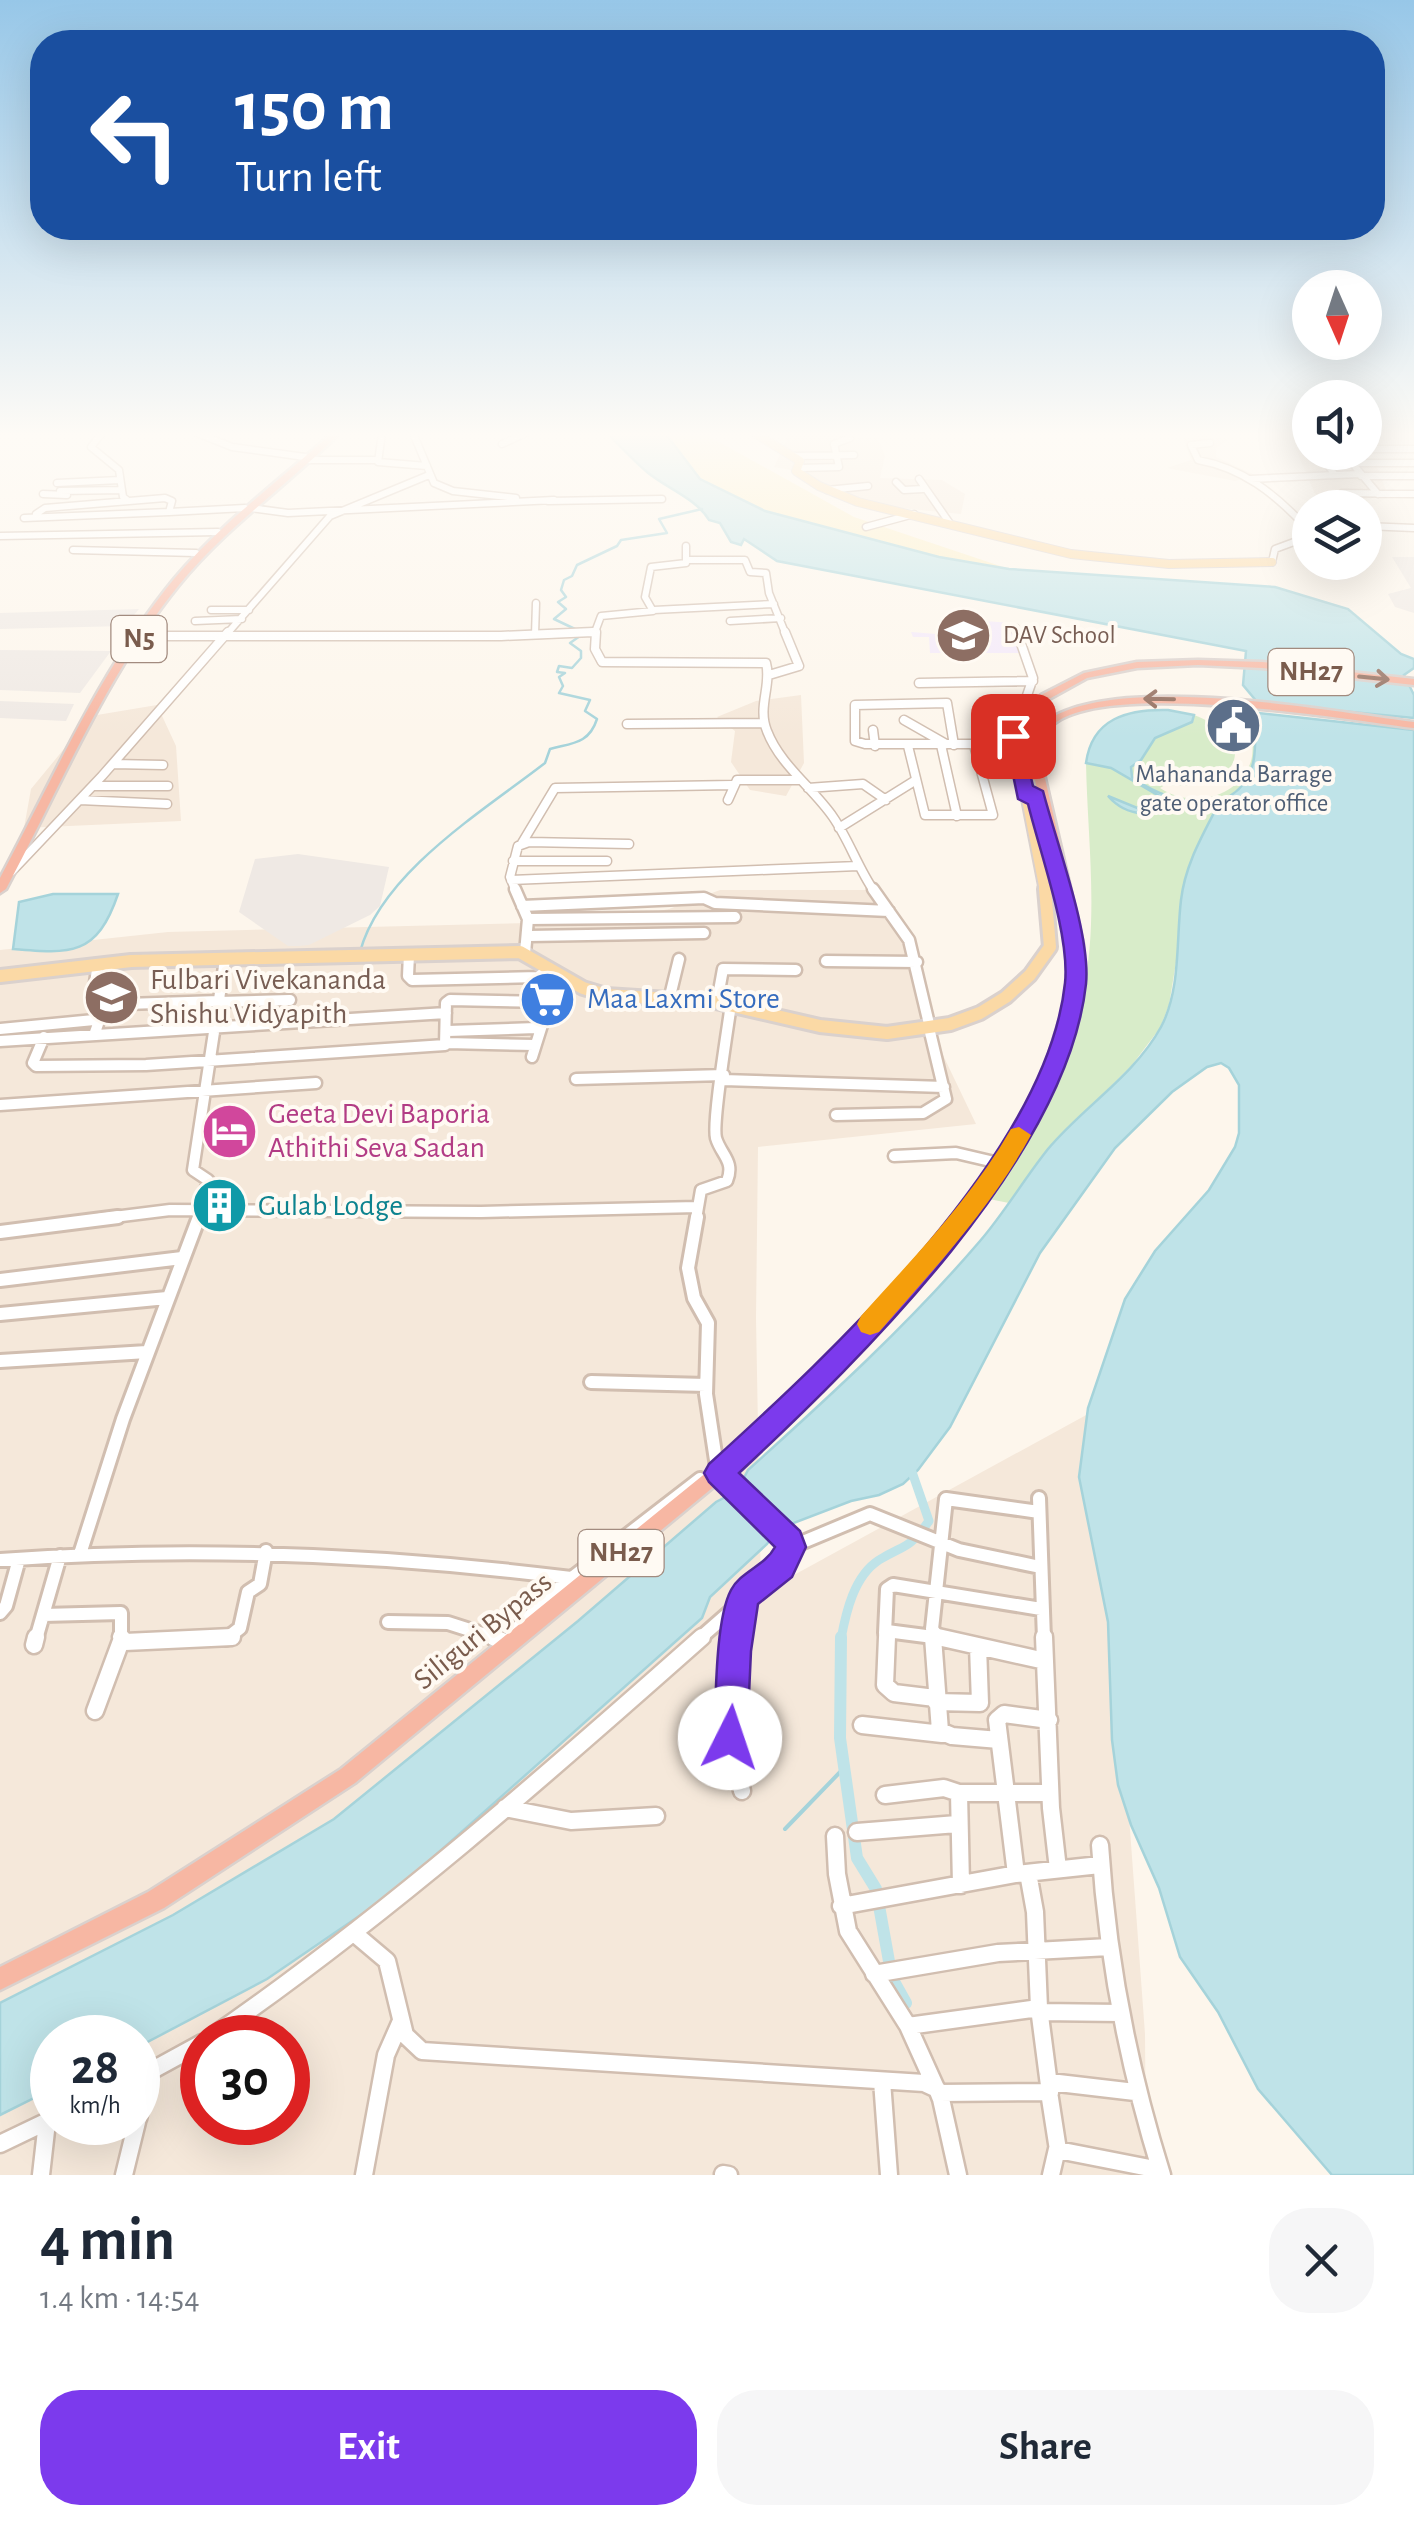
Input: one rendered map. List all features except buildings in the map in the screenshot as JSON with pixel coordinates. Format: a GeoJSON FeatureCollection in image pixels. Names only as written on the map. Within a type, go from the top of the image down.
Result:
{"type":"FeatureCollection","features":[{"type":"Feature","properties":{"kind":"highway","name":"N5"},"geometry":{"type":"LineString","coordinates":[[0,889],[3,873],[110,671],[162,595],[215,534]]}},
{"type":"Feature","properties":{"kind":"highway","name":"N5"},"geometry":{"type":"LineString","coordinates":[[3,873],[141,636],[196,560],[222,534]]}},
{"type":"Feature","properties":{"kind":"highway","name":"NH27"},"geometry":{"type":"LineString","coordinates":[[1076,970],[1070,931],[1030,795],[1024,736],[1040,703],[1057,690],[1109,668],[1161,661],[1414,682]]}},
{"type":"Feature","properties":{"kind":"highway","name":"Siliguri Bypass"},"geometry":{"type":"LineString","coordinates":[[0,1979],[156,1900],[316,1800],[718,1470],[845,1351],[947,1238],[1004,1164],[1037,1102],[1059,1049],[1076,970],[1077,944],[1036,760],[1042,730],[1056,718],[1113,701],[1170,699],[1414,725]]}},
{"type":"Feature","properties":{"kind":"main road"},"geometry":{"type":"LineString","coordinates":[[999,534],[1085,556],[1169,564],[1272,562]]}},
{"type":"Feature","properties":{"kind":"main road"},"geometry":{"type":"LineString","coordinates":[[0,976],[105,964],[525,953],[571,982],[604,995],[727,1002],[837,1028],[930,1028],[960,1024],[1005,1002],[1050,947],[1050,919],[1030,795]]}},
{"type":"Feature","properties":{"kind":"street"},"geometry":{"type":"LineString","coordinates":[[0,536],[82,534]]}},
{"type":"Feature","properties":{"kind":"street"},"geometry":{"type":"LineString","coordinates":[[3,873],[80,800],[318,534]]}},
{"type":"Feature","properties":{"kind":"street"},"geometry":{"type":"LineString","coordinates":[[1272,562],[1277,548],[1292,543]]}},
{"type":"Feature","properties":{"kind":"street"},"geometry":{"type":"LineString","coordinates":[[654,610],[644,597],[651,567],[685,564],[686,546]]}},
{"type":"Feature","properties":{"kind":"street"},"geometry":{"type":"LineString","coordinates":[[74,550],[196,553]]}},
{"type":"Feature","properties":{"kind":"street"},"geometry":{"type":"LineString","coordinates":[[687,560],[746,560],[750,572],[766,573],[799,667],[770,675]]}},
{"type":"Feature","properties":{"kind":"street"},"geometry":{"type":"LineString","coordinates":[[536,602],[536,635]]}},
{"type":"Feature","properties":{"kind":"street"},"geometry":{"type":"LineString","coordinates":[[774,604],[598,617],[596,658],[602,662],[762,661],[770,675],[762,698],[764,723],[800,780],[838,828],[858,866],[909,940],[946,1099],[929,1112],[836,1115]]}},
{"type":"Feature","properties":{"kind":"street"},"geometry":{"type":"LineString","coordinates":[[604,605],[606,615]]}},
{"type":"Feature","properties":{"kind":"street"},"geometry":{"type":"LineString","coordinates":[[211,610],[250,610]]}},
{"type":"Feature","properties":{"kind":"street"},"geometry":{"type":"LineString","coordinates":[[730,621],[781,618]]}},
{"type":"Feature","properties":{"kind":"street"},"geometry":{"type":"LineString","coordinates":[[195,621],[242,619]]}},
{"type":"Feature","properties":{"kind":"street"},"geometry":{"type":"LineString","coordinates":[[1016,628],[1033,681],[1014,727],[1014,744],[1030,795]]}},
{"type":"Feature","properties":{"kind":"street"},"geometry":{"type":"LineString","coordinates":[[141,636],[596,632]]}},
{"type":"Feature","properties":{"kind":"street"},"geometry":{"type":"LineString","coordinates":[[918,683],[1033,681]]}},
{"type":"Feature","properties":{"kind":"street"},"geometry":{"type":"LineString","coordinates":[[956,816],[947,745],[946,704],[857,704],[856,743],[875,746],[908,746],[947,745],[1014,744]]}},
{"type":"Feature","properties":{"kind":"street"},"geometry":{"type":"LineString","coordinates":[[904,720],[947,745]]}},
{"type":"Feature","properties":{"kind":"street"},"geometry":{"type":"LineString","coordinates":[[627,724],[764,723]]}},
{"type":"Feature","properties":{"kind":"street"},"geometry":{"type":"LineString","coordinates":[[873,730],[875,746]]}},
{"type":"Feature","properties":{"kind":"street"},"geometry":{"type":"LineString","coordinates":[[908,746],[925,815],[993,814],[974,745]]}},
{"type":"Feature","properties":{"kind":"street"},"geometry":{"type":"LineString","coordinates":[[113,764],[163,765]]}},
{"type":"Feature","properties":{"kind":"street"},"geometry":{"type":"LineString","coordinates":[[728,800],[737,780],[800,780]]}},
{"type":"Feature","properties":{"kind":"street"},"geometry":{"type":"LineString","coordinates":[[838,828],[916,780]]}},
{"type":"Feature","properties":{"kind":"street"},"geometry":{"type":"LineString","coordinates":[[808,788],[861,784],[886,800]]}},
{"type":"Feature","properties":{"kind":"street"},"geometry":{"type":"LineString","coordinates":[[525,953],[528,919],[511,880],[513,861],[555,788],[732,785]]}},
{"type":"Feature","properties":{"kind":"street"},"geometry":{"type":"LineString","coordinates":[[93,786],[168,786]]}},
{"type":"Feature","properties":{"kind":"street"},"geometry":{"type":"LineString","coordinates":[[80,800],[167,804]]}},
{"type":"Feature","properties":{"kind":"street"},"geometry":{"type":"LineString","coordinates":[[522,844],[629,844]]}},
{"type":"Feature","properties":{"kind":"street"},"geometry":{"type":"LineString","coordinates":[[513,861],[607,860]]}},
{"type":"Feature","properties":{"kind":"street"},"geometry":{"type":"LineString","coordinates":[[511,880],[858,866]]}},
{"type":"Feature","properties":{"kind":"street"},"geometry":{"type":"LineString","coordinates":[[522,906],[704,898],[715,903],[889,911]]}},
{"type":"Feature","properties":{"kind":"street"},"geometry":{"type":"LineString","coordinates":[[528,919],[735,916]]}},
{"type":"Feature","properties":{"kind":"street"},"geometry":{"type":"LineString","coordinates":[[529,936],[704,933]]}},
{"type":"Feature","properties":{"kind":"street"},"geometry":{"type":"LineString","coordinates":[[409,954],[408,976],[412,980],[494,975],[538,977],[549,968]]}},
{"type":"Feature","properties":{"kind":"street"},"geometry":{"type":"LineString","coordinates":[[670,996],[679,959]]}},
{"type":"Feature","properties":{"kind":"street"},"geometry":{"type":"LineString","coordinates":[[80,1554],[201,1210],[208,1178],[193,1170],[225,960]]}},
{"type":"Feature","properties":{"kind":"street"},"geometry":{"type":"LineString","coordinates":[[826,961],[917,962]]}},
{"type":"Feature","properties":{"kind":"street"},"geometry":{"type":"LineString","coordinates":[[105,964],[108,977]]}},
{"type":"Feature","properties":{"kind":"street"},"geometry":{"type":"LineString","coordinates":[[105,964],[92,1002],[95,1005],[290,1000]]}},
{"type":"Feature","properties":{"kind":"street"},"geometry":{"type":"LineString","coordinates":[[790,1544],[718,1470],[706,1385],[708,1323],[694,1298],[688,1268],[702,1188],[727,1180],[730,1175],[728,1156],[716,1141],[727,1002],[721,972],[725,968],[796,970]]}},
{"type":"Feature","properties":{"kind":"street"},"geometry":{"type":"LineString","coordinates":[[532,1058],[536,1028],[549,1002],[571,982]]}},
{"type":"Feature","properties":{"kind":"street"},"geometry":{"type":"LineString","coordinates":[[447,1044],[446,1003],[450,1000],[549,1002]]}},
{"type":"Feature","properties":{"kind":"street"},"geometry":{"type":"LineString","coordinates":[[0,1041],[446,1013]]}},
{"type":"Feature","properties":{"kind":"street"},"geometry":{"type":"LineString","coordinates":[[0,1029],[94,1020],[98,1022],[94,1035]]}},
{"type":"Feature","properties":{"kind":"street"},"geometry":{"type":"LineString","coordinates":[[448,1030],[536,1028]]}},
{"type":"Feature","properties":{"kind":"street"},"geometry":{"type":"LineString","coordinates":[[44,1037],[33,1064],[40,1067],[211,1061],[447,1044],[534,1044]]}},
{"type":"Feature","properties":{"kind":"street"},"geometry":{"type":"LineString","coordinates":[[576,1079],[723,1078],[944,1087]]}},
{"type":"Feature","properties":{"kind":"street"},"geometry":{"type":"LineString","coordinates":[[0,1105],[316,1084]]}},
{"type":"Feature","properties":{"kind":"street"},"geometry":{"type":"LineString","coordinates":[[894,1156],[956,1153],[1004,1164]]}},
{"type":"Feature","properties":{"kind":"street"},"geometry":{"type":"LineString","coordinates":[[0,1232],[170,1210],[481,1212],[696,1207]]}},
{"type":"Feature","properties":{"kind":"street"},"geometry":{"type":"LineString","coordinates":[[0,1280],[182,1258]]}},
{"type":"Feature","properties":{"kind":"street"},"geometry":{"type":"LineString","coordinates":[[0,1314],[167,1298]]}},
{"type":"Feature","properties":{"kind":"street"},"geometry":{"type":"LineString","coordinates":[[0,1361],[148,1352]]}},
{"type":"Feature","properties":{"kind":"street"},"geometry":{"type":"LineString","coordinates":[[591,1382],[706,1385]]}},
{"type":"Feature","properties":{"kind":"street"},"geometry":{"type":"LineString","coordinates":[[388,1622],[459,1623],[479,1628],[499,1649],[572,1578],[718,1470]]}},
{"type":"Feature","properties":{"kind":"street"},"geometry":{"type":"LineString","coordinates":[[943,1734],[937,1726],[933,1635],[938,1542],[948,1498],[1039,1505],[1050,1794],[1058,1869]]}},
{"type":"Feature","properties":{"kind":"street"},"geometry":{"type":"LineString","coordinates":[[242,2015],[355,1934],[505,1808],[781,1567],[790,1544],[865,1514],[938,1542],[1040,1567]]}},
{"type":"Feature","properties":{"kind":"street"},"geometry":{"type":"LineString","coordinates":[[0,1560],[80,1554],[266,1551],[472,1566],[572,1578]]}},
{"type":"Feature","properties":{"kind":"street"},"geometry":{"type":"LineString","coordinates":[[121,1640],[200,1642],[233,1637],[240,1628],[248,1592],[260,1584],[266,1551]]}},
{"type":"Feature","properties":{"kind":"street"},"geometry":{"type":"LineString","coordinates":[[34,1645],[60,1556]]}},
{"type":"Feature","properties":{"kind":"street"},"geometry":{"type":"LineString","coordinates":[[0,1613],[6,1606],[19,1559]]}},
{"type":"Feature","properties":{"kind":"street"},"geometry":{"type":"LineString","coordinates":[[1042,1609],[890,1586],[885,1633],[886,1688],[935,1700],[980,1703],[998,1716],[1018,1714],[1049,1720]]}},
{"type":"Feature","properties":{"kind":"street"},"geometry":{"type":"LineString","coordinates":[[742,1791],[730,1738],[735,1651],[744,1596]]}},
{"type":"Feature","properties":{"kind":"street"},"geometry":{"type":"LineString","coordinates":[[44,1615],[120,1613],[123,1617],[121,1640],[95,1711]]}},
{"type":"Feature","properties":{"kind":"street"},"geometry":{"type":"LineString","coordinates":[[885,1633],[890,1630],[933,1635],[1044,1660]]}},
{"type":"Feature","properties":{"kind":"street"},"geometry":{"type":"LineString","coordinates":[[978,1646],[980,1703]]}},
{"type":"Feature","properties":{"kind":"street"},"geometry":{"type":"LineString","coordinates":[[998,1716],[1007,1793],[1036,1951],[1056,2149],[1051,2175]]}},
{"type":"Feature","properties":{"kind":"street"},"geometry":{"type":"LineString","coordinates":[[862,1725],[1000,1740]]}},
{"type":"Feature","properties":{"kind":"street"},"geometry":{"type":"LineString","coordinates":[[885,1795],[944,1788],[959,1793],[1050,1794]]}},
{"type":"Feature","properties":{"kind":"street"},"geometry":{"type":"LineString","coordinates":[[959,1793],[961,1885]]}},
{"type":"Feature","properties":{"kind":"street"},"geometry":{"type":"LineString","coordinates":[[505,1808],[571,1821],[656,1816]]}},
{"type":"Feature","properties":{"kind":"street"},"geometry":{"type":"LineString","coordinates":[[857,1832],[957,1824]]}},
{"type":"Feature","properties":{"kind":"street"},"geometry":{"type":"LineString","coordinates":[[835,1836],[841,1906],[848,1931],[885,1972],[938,2091],[958,2175]]}},
{"type":"Feature","properties":{"kind":"street"},"geometry":{"type":"LineString","coordinates":[[1100,1845],[1110,1947],[1135,2092],[1161,2173]]}},
{"type":"Feature","properties":{"kind":"street"},"geometry":{"type":"LineString","coordinates":[[841,1906],[1022,1874],[1100,1865]]}},
{"type":"Feature","properties":{"kind":"street"},"geometry":{"type":"LineString","coordinates":[[355,1934],[387,1960],[412,2044],[433,2053],[924,2084],[938,2091],[1050,2088],[1135,2092]]}},
{"type":"Feature","properties":{"kind":"street"},"geometry":{"type":"LineString","coordinates":[[885,1972],[998,1953],[1110,1947]]}},
{"type":"Feature","properties":{"kind":"street"},"geometry":{"type":"LineString","coordinates":[[908,2026],[1039,2010],[1122,2013]]}},
{"type":"Feature","properties":{"kind":"street"},"geometry":{"type":"LineString","coordinates":[[364,2175],[386,2055],[402,2020]]}},
{"type":"Feature","properties":{"kind":"street"},"geometry":{"type":"LineString","coordinates":[[882,2081],[889,2175]]}},
{"type":"Feature","properties":{"kind":"street"},"geometry":{"type":"LineString","coordinates":[[0,2144],[30,2130]]}},
{"type":"Feature","properties":{"kind":"street"},"geometry":{"type":"LineString","coordinates":[[41,2175],[46,2145]]}},
{"type":"Feature","properties":{"kind":"street"},"geometry":{"type":"LineString","coordinates":[[124,2175],[131,2145]]}},
{"type":"Feature","properties":{"kind":"street"},"geometry":{"type":"LineString","coordinates":[[1056,2149],[1161,2173]]}},
{"type":"Feature","properties":{"kind":"shaded area"},"geometry":{"type":"Polygon","coordinates":[[[1392,557],[1414,557],[1414,613],[1395,607],[1388,594],[1411,588],[1392,557]]]}},
{"type":"Feature","properties":{"kind":"shaded area"},"geometry":{"type":"Polygon","coordinates":[[[139,609],[125,626],[0,629],[0,613],[139,609]]]}},
{"type":"Feature","properties":{"kind":"shaded area","name":"DAV School"},"geometry":{"type":"Polygon","coordinates":[[[970,620],[1012,623],[1020,653],[930,653],[929,637],[913,637],[911,632],[936,634],[938,627],[969,628],[970,620]]]}},
{"type":"Feature","properties":{"kind":"shaded area"},"geometry":{"type":"Polygon","coordinates":[[[0,650],[111,651],[80,693],[0,690],[0,650]]]}},
{"type":"Feature","properties":{"kind":"shaded area"},"geometry":{"type":"Polygon","coordinates":[[[801,695],[804,763],[786,796],[750,790],[731,762],[735,731],[717,717],[756,701],[801,695]]]}},
{"type":"Feature","properties":{"kind":"shaded area"},"geometry":{"type":"Polygon","coordinates":[[[0,701],[74,704],[66,721],[0,718],[0,701]]]}},
{"type":"Feature","properties":{"kind":"shaded area"},"geometry":{"type":"Polygon","coordinates":[[[157,705],[176,746],[181,821],[24,828],[31,789],[91,716],[157,705]]]}},
{"type":"Feature","properties":{"kind":"shaded area"},"geometry":{"type":"Polygon","coordinates":[[[298,854],[389,867],[380,906],[370,915],[309,945],[288,946],[239,912],[255,859],[298,854]]]}},
{"type":"Feature","properties":{"kind":"shaded area"},"geometry":{"type":"Polygon","coordinates":[[[720,890],[876,890],[917,969],[930,1028],[976,1124],[758,1147],[756,1318],[761,1593],[1099,1408],[1145,2034],[1146,2175],[0,2175],[0,950],[168,932],[608,921],[669,909],[720,890]]]}},
{"type":"Feature","properties":{"kind":"green space"},"geometry":{"type":"Polygon","coordinates":[[[1194,715],[1229,738],[1235,751],[1233,763],[1209,781],[1160,788],[1198,799],[1176,801],[1131,777],[1131,766],[1139,762],[1155,738],[1191,722],[1194,715]]]}},
{"type":"Feature","properties":{"kind":"green space"},"geometry":{"type":"Polygon","coordinates":[[[1253,734],[1255,759],[1231,796],[1198,799],[1223,793],[1243,776],[1250,764],[1253,734]]]}},
{"type":"Feature","properties":{"kind":"green space"},"geometry":{"type":"Polygon","coordinates":[[[1086,763],[1111,768],[1174,804],[1147,812],[1110,799],[1136,812],[1157,813],[1206,803],[1216,809],[1180,901],[1180,938],[1169,1005],[1160,1028],[1132,1065],[1048,1149],[1009,1203],[989,1199],[1046,1103],[1073,1034],[1082,998],[1091,904],[1086,763]]]}},
{"type":"Feature","properties":{"kind":"sand"},"geometry":{"type":"Polygon","coordinates":[[[854,534],[906,534],[1009,569],[939,557],[854,534]]]}},
{"type":"Feature","properties":{"kind":"water"},"geometry":{"type":"Polygon","coordinates":[[[727,534],[854,534],[939,557],[1009,569],[1275,587],[1348,609],[1401,654],[1414,659],[1414,668],[1404,675],[1414,695],[1414,718],[1258,703],[1243,685],[1246,651],[777,561],[744,539],[741,545],[731,542],[727,534]]]}},
{"type":"Feature","properties":{"kind":"water"},"geometry":{"type":"Polygon","coordinates":[[[1168,710],[1194,715],[1192,722],[1155,738],[1141,760],[1131,767],[1132,777],[1145,785],[1193,802],[1225,798],[1239,789],[1252,767],[1259,713],[1414,730],[1414,2175],[1332,2175],[1258,2089],[1218,2012],[1180,1957],[1159,1888],[1118,1785],[1112,1740],[1108,1622],[1079,1477],[1088,1408],[1125,1299],[1155,1251],[1209,1190],[1235,1147],[1239,1133],[1239,1085],[1229,1068],[1221,1063],[1207,1067],[1172,1092],[1115,1148],[1040,1253],[950,1427],[903,1484],[778,1529],[710,1597],[702,1618],[393,1893],[267,1979],[199,2015],[180,2015],[180,2025],[160,2035],[160,2015],[30,2015],[30,2100],[0,2115],[0,2003],[173,1915],[334,1819],[578,1621],[716,1502],[737,1491],[748,1470],[868,1359],[953,1271],[989,1230],[1048,1149],[1150,1045],[1172,997],[1186,876],[1216,809],[1206,803],[1142,813],[1119,806],[1108,796],[1147,812],[1173,804],[1111,768],[1086,763],[1104,726],[1139,712],[1168,710]]]}},
{"type":"Feature","properties":{"kind":"water"},"geometry":{"type":"Polygon","coordinates":[[[53,894],[118,894],[101,929],[79,947],[51,951],[13,949],[19,902],[53,894]]]}},
{"type":"Feature","properties":{"kind":"waterway"},"geometry":{"type":"LineString","coordinates":[[575,629],[554,619],[566,609],[558,602],[566,597],[561,590],[564,580],[572,576],[577,565],[617,546],[621,540],[657,534]]}},
{"type":"Feature","properties":{"kind":"waterway"},"geometry":{"type":"LineString","coordinates":[[360,952],[371,923],[411,870],[465,823],[545,763],[550,749],[579,741],[594,727],[597,719],[585,711],[590,700],[559,693],[563,686],[559,677],[565,673],[557,672],[559,666],[572,668],[581,658],[581,651],[570,643],[580,636]]}},
{"type":"Feature","properties":{"kind":"waterway"},"geometry":{"type":"LineString","coordinates":[[841,1639],[849,1606],[863,1575],[879,1560],[911,1542],[929,1521],[911,1469]]}},
{"type":"Feature","properties":{"kind":"waterway"},"geometry":{"type":"LineString","coordinates":[[841,1637],[840,1738],[857,1858],[876,1889],[892,1978],[906,2003]]}},
{"type":"Feature","properties":{"kind":"waterway"},"geometry":{"type":"LineString","coordinates":[[785,1829],[843,1769]]}},
{"type":"Feature","properties":{"kind":"slow traffic"},"geometry":{"type":"LineString","coordinates":[[870,1324],[947,1238],[1004,1164],[1019,1135]]}},
{"type":"Feature","properties":{"kind":"place","name":"DAV School"},"geometry":{"type":"Point","coordinates":[964,635]}},
{"type":"Feature","properties":{"kind":"place","name":"Mahananda Barrage gate operator office"},"geometry":{"type":"Point","coordinates":[1234,725]}},
{"type":"Feature","properties":{"kind":"place","name":"Fulbari Vivekananda Shishu Vidyapith"},"geometry":{"type":"Point","coordinates":[111,997]}},
{"type":"Feature","properties":{"kind":"place","name":"Maa Laxmi Store"},"geometry":{"type":"Point","coordinates":[548,999]}},
{"type":"Feature","properties":{"kind":"place","name":"Geeta Devi Baporia Athithi Seva Sadan"},"geometry":{"type":"Point","coordinates":[229,1131]}},
{"type":"Feature","properties":{"kind":"place","name":"Gulab Lodge"},"geometry":{"type":"Point","coordinates":[219,1206]}},
{"type":"Feature","properties":{"kind":"route"},"geometry":{"type":"LineString","coordinates":[[730,1738],[735,1651],[744,1596],[781,1567],[791,1547],[790,1541],[719,1473],[810,1389],[947,1238],[1004,1164],[1049,1077],[1059,1049],[1076,982],[1072,942],[1034,791],[1027,799],[1013,736]]}}]}
